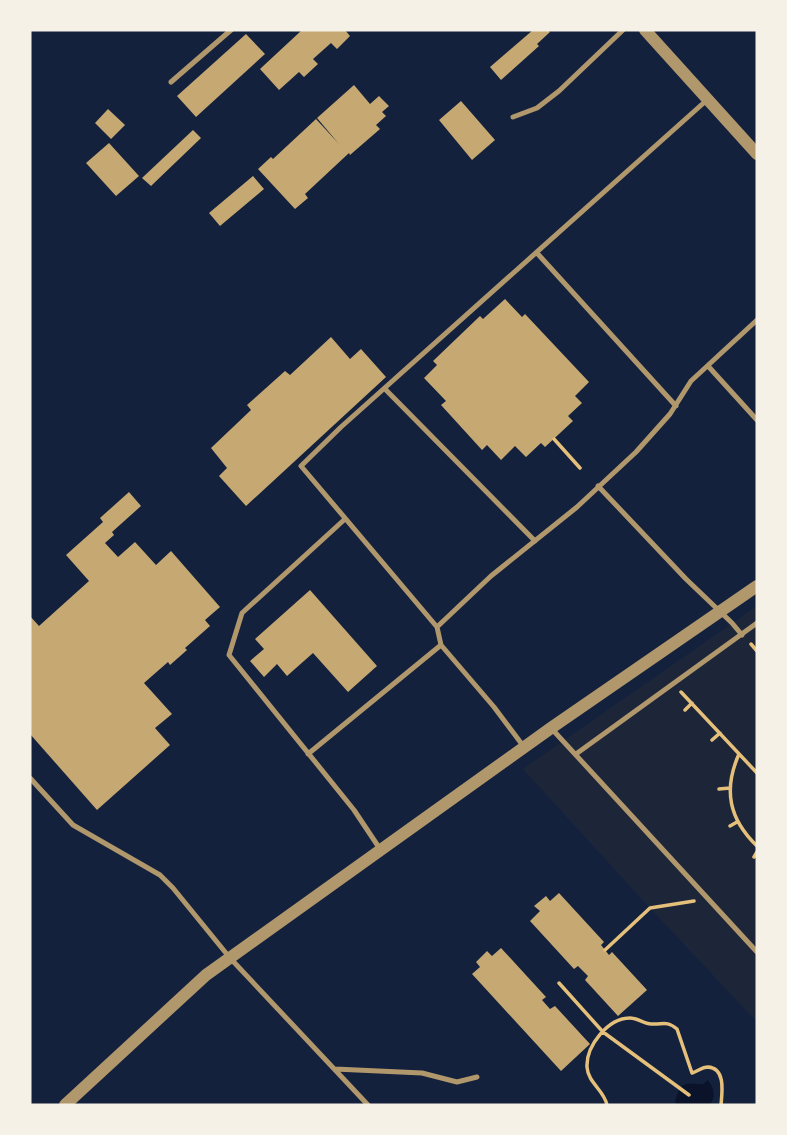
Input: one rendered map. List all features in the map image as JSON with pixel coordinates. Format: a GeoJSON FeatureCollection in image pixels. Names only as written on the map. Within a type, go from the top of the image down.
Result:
{"type":"FeatureCollection","features":[{"type":"Feature","properties":{"kind":"street"},"geometry":{"type":"LineString","coordinates":[[645,30],[757,154]]}},
{"type":"Feature","properties":{"kind":"street"},"geometry":{"type":"LineString","coordinates":[[65,1105],[206,975],[551,728],[757,586]]}},
{"type":"Feature","properties":{"kind":"lane"},"geometry":{"type":"LineString","coordinates":[[172,82],[231,30]]}},
{"type":"Feature","properties":{"kind":"lane"},"geometry":{"type":"LineString","coordinates":[[513,117],[537,108],[559,91],[623,30]]}},
{"type":"Feature","properties":{"kind":"lane"},"geometry":{"type":"LineString","coordinates":[[525,748],[495,707],[441,645],[437,627],[301,466],[341,426],[708,99]]}},
{"type":"Feature","properties":{"kind":"lane"},"geometry":{"type":"LineString","coordinates":[[537,253],[676,406]]}},
{"type":"Feature","properties":{"kind":"lane"},"geometry":{"type":"LineString","coordinates":[[437,627],[491,576],[577,507],[636,452],[676,406],[691,381],[757,320]]}},
{"type":"Feature","properties":{"kind":"lane"},"geometry":{"type":"LineString","coordinates":[[708,366],[757,420]]}},
{"type":"Feature","properties":{"kind":"lane"},"geometry":{"type":"LineString","coordinates":[[385,388],[535,541]]}},
{"type":"Feature","properties":{"kind":"lane"},"geometry":{"type":"LineString","coordinates":[[598,486],[742,635]]}},
{"type":"Feature","properties":{"kind":"lane"},"geometry":{"type":"LineString","coordinates":[[345,519],[242,613],[229,654],[354,810],[380,849]]}},
{"type":"Feature","properties":{"kind":"lane"},"geometry":{"type":"LineString","coordinates":[[576,754],[757,623]]}},
{"type":"Feature","properties":{"kind":"lane"},"geometry":{"type":"LineString","coordinates":[[309,754],[441,645]]}},
{"type":"Feature","properties":{"kind":"lane"},"geometry":{"type":"LineString","coordinates":[[551,728],[757,952]]}},
{"type":"Feature","properties":{"kind":"lane"},"geometry":{"type":"LineString","coordinates":[[30,778],[73,825],[160,875],[230,958],[368,1105]]}},
{"type":"Feature","properties":{"kind":"lane"},"geometry":{"type":"LineString","coordinates":[[335,1069],[422,1073],[457,1082],[477,1077]]}},
{"type":"Feature","properties":{"kind":"path"},"geometry":{"type":"LineString","coordinates":[[554,439],[580,468]]}},
{"type":"Feature","properties":{"kind":"path"},"geometry":{"type":"LineString","coordinates":[[681,692],[757,773]]}},
{"type":"Feature","properties":{"kind":"path"},"geometry":{"type":"LineString","coordinates":[[685,710],[692,703]]}},
{"type":"Feature","properties":{"kind":"path"},"geometry":{"type":"LineString","coordinates":[[712,740],[719,733]]}},
{"type":"Feature","properties":{"kind":"path"},"geometry":{"type":"LineString","coordinates":[[739,754],[731,778],[731,807],[737,822],[757,846]]}},
{"type":"Feature","properties":{"kind":"path"},"geometry":{"type":"LineString","coordinates":[[719,789],[730,788]]}},
{"type":"Feature","properties":{"kind":"path"},"geometry":{"type":"LineString","coordinates":[[730,827],[737,822]]}},
{"type":"Feature","properties":{"kind":"path"},"geometry":{"type":"LineString","coordinates":[[754,857],[757,852]]}},
{"type":"Feature","properties":{"kind":"path"},"geometry":{"type":"LineString","coordinates":[[605,950],[650,908],[694,901]]}},
{"type":"Feature","properties":{"kind":"path"},"geometry":{"type":"LineString","coordinates":[[559,983],[603,1032],[689,1095]]}},
{"type":"Feature","properties":{"kind":"path"},"geometry":{"type":"LineString","coordinates":[[607,1105],[602,1093],[591,1081],[587,1069],[588,1054],[609,1025],[629,1018],[651,1024],[663,1022],[673,1025],[677,1029],[692,1073],[703,1067],[710,1067],[720,1076],[723,1092],[720,1105]]}},
{"type":"Feature","properties":{"kind":"shaded area"},"geometry":{"type":"Polygon","coordinates":[[[757,606],[757,1022],[523,769],[757,606]]]}},
{"type":"Feature","properties":{"kind":"shaded area"},"geometry":{"type":"Polygon","coordinates":[[[708,1080],[714,1093],[709,1105],[677,1105],[675,1102],[681,1087],[687,1084],[703,1084],[708,1080]]]}},
{"type":"Feature","properties":{"kind":"building"},"geometry":{"type":"Polygon","coordinates":[[[302,30],[345,30],[350,36],[337,49],[331,43],[313,59],[318,64],[304,77],[299,72],[279,90],[260,69],[302,30]]]}},
{"type":"Feature","properties":{"kind":"building"},"geometry":{"type":"Polygon","coordinates":[[[533,30],[550,32],[537,44],[539,46],[501,80],[490,67],[533,30]]]}},
{"type":"Feature","properties":{"kind":"building"},"geometry":{"type":"Polygon","coordinates":[[[246,34],[265,54],[196,117],[177,96],[246,34]]]}},
{"type":"Feature","properties":{"kind":"building"},"geometry":{"type":"Polygon","coordinates":[[[354,85],[370,104],[379,96],[389,106],[382,112],[386,116],[376,125],[380,129],[350,155],[349,153],[305,194],[308,198],[295,209],[258,169],[271,157],[273,159],[316,119],[339,144],[317,118],[354,85]]]}},
{"type":"Feature","properties":{"kind":"building"},"geometry":{"type":"Polygon","coordinates":[[[461,101],[495,140],[472,160],[439,120],[461,101]]]}},
{"type":"Feature","properties":{"kind":"building"},"geometry":{"type":"Polygon","coordinates":[[[108,109],[125,125],[111,139],[95,123],[108,109]]]}},
{"type":"Feature","properties":{"kind":"building"},"geometry":{"type":"Polygon","coordinates":[[[193,130],[201,138],[151,186],[142,178],[193,130]]]}},
{"type":"Feature","properties":{"kind":"building"},"geometry":{"type":"Polygon","coordinates":[[[109,143],[139,176],[116,196],[86,163],[109,143]]]}},
{"type":"Feature","properties":{"kind":"building"},"geometry":{"type":"Polygon","coordinates":[[[253,176],[264,189],[220,226],[209,213],[253,176]]]}},
{"type":"Feature","properties":{"kind":"building"},"geometry":{"type":"Polygon","coordinates":[[[505,299],[522,317],[525,314],[589,382],[575,396],[582,403],[568,416],[573,421],[545,447],[541,443],[526,457],[515,446],[501,460],[487,445],[482,450],[441,405],[446,401],[424,378],[437,365],[433,361],[480,316],[483,319],[505,299]]]}},
{"type":"Feature","properties":{"kind":"building"},"geometry":{"type":"Polygon","coordinates":[[[331,337],[350,359],[361,349],[386,377],[246,506],[219,476],[227,468],[211,448],[251,410],[247,405],[285,371],[290,375],[331,337]]]}},
{"type":"Feature","properties":{"kind":"building"},"geometry":{"type":"Polygon","coordinates":[[[129,492],[141,506],[112,532],[114,535],[105,543],[118,557],[135,542],[156,565],[171,551],[220,607],[205,620],[210,626],[185,648],[187,650],[144,683],[172,714],[155,728],[170,745],[97,810],[30,734],[30,616],[39,626],[89,581],[66,555],[103,522],[100,518],[129,492]]]}},
{"type":"Feature","properties":{"kind":"building"},"geometry":{"type":"Polygon","coordinates":[[[310,590],[377,666],[348,692],[313,653],[287,676],[277,664],[264,677],[250,661],[264,649],[255,639],[310,590]]]}},
{"type":"Feature","properties":{"kind":"building"},"geometry":{"type":"Polygon","coordinates":[[[559,893],[604,942],[601,945],[609,955],[612,952],[647,990],[618,1016],[585,980],[588,976],[578,966],[574,969],[530,921],[540,911],[534,906],[546,896],[550,901],[559,893]]]}},
{"type":"Feature","properties":{"kind":"building"},"geometry":{"type":"Polygon","coordinates":[[[501,948],[546,997],[542,1000],[550,1009],[555,1006],[590,1044],[561,1071],[472,974],[480,967],[476,962],[487,951],[492,956],[501,948]]]}}]}
